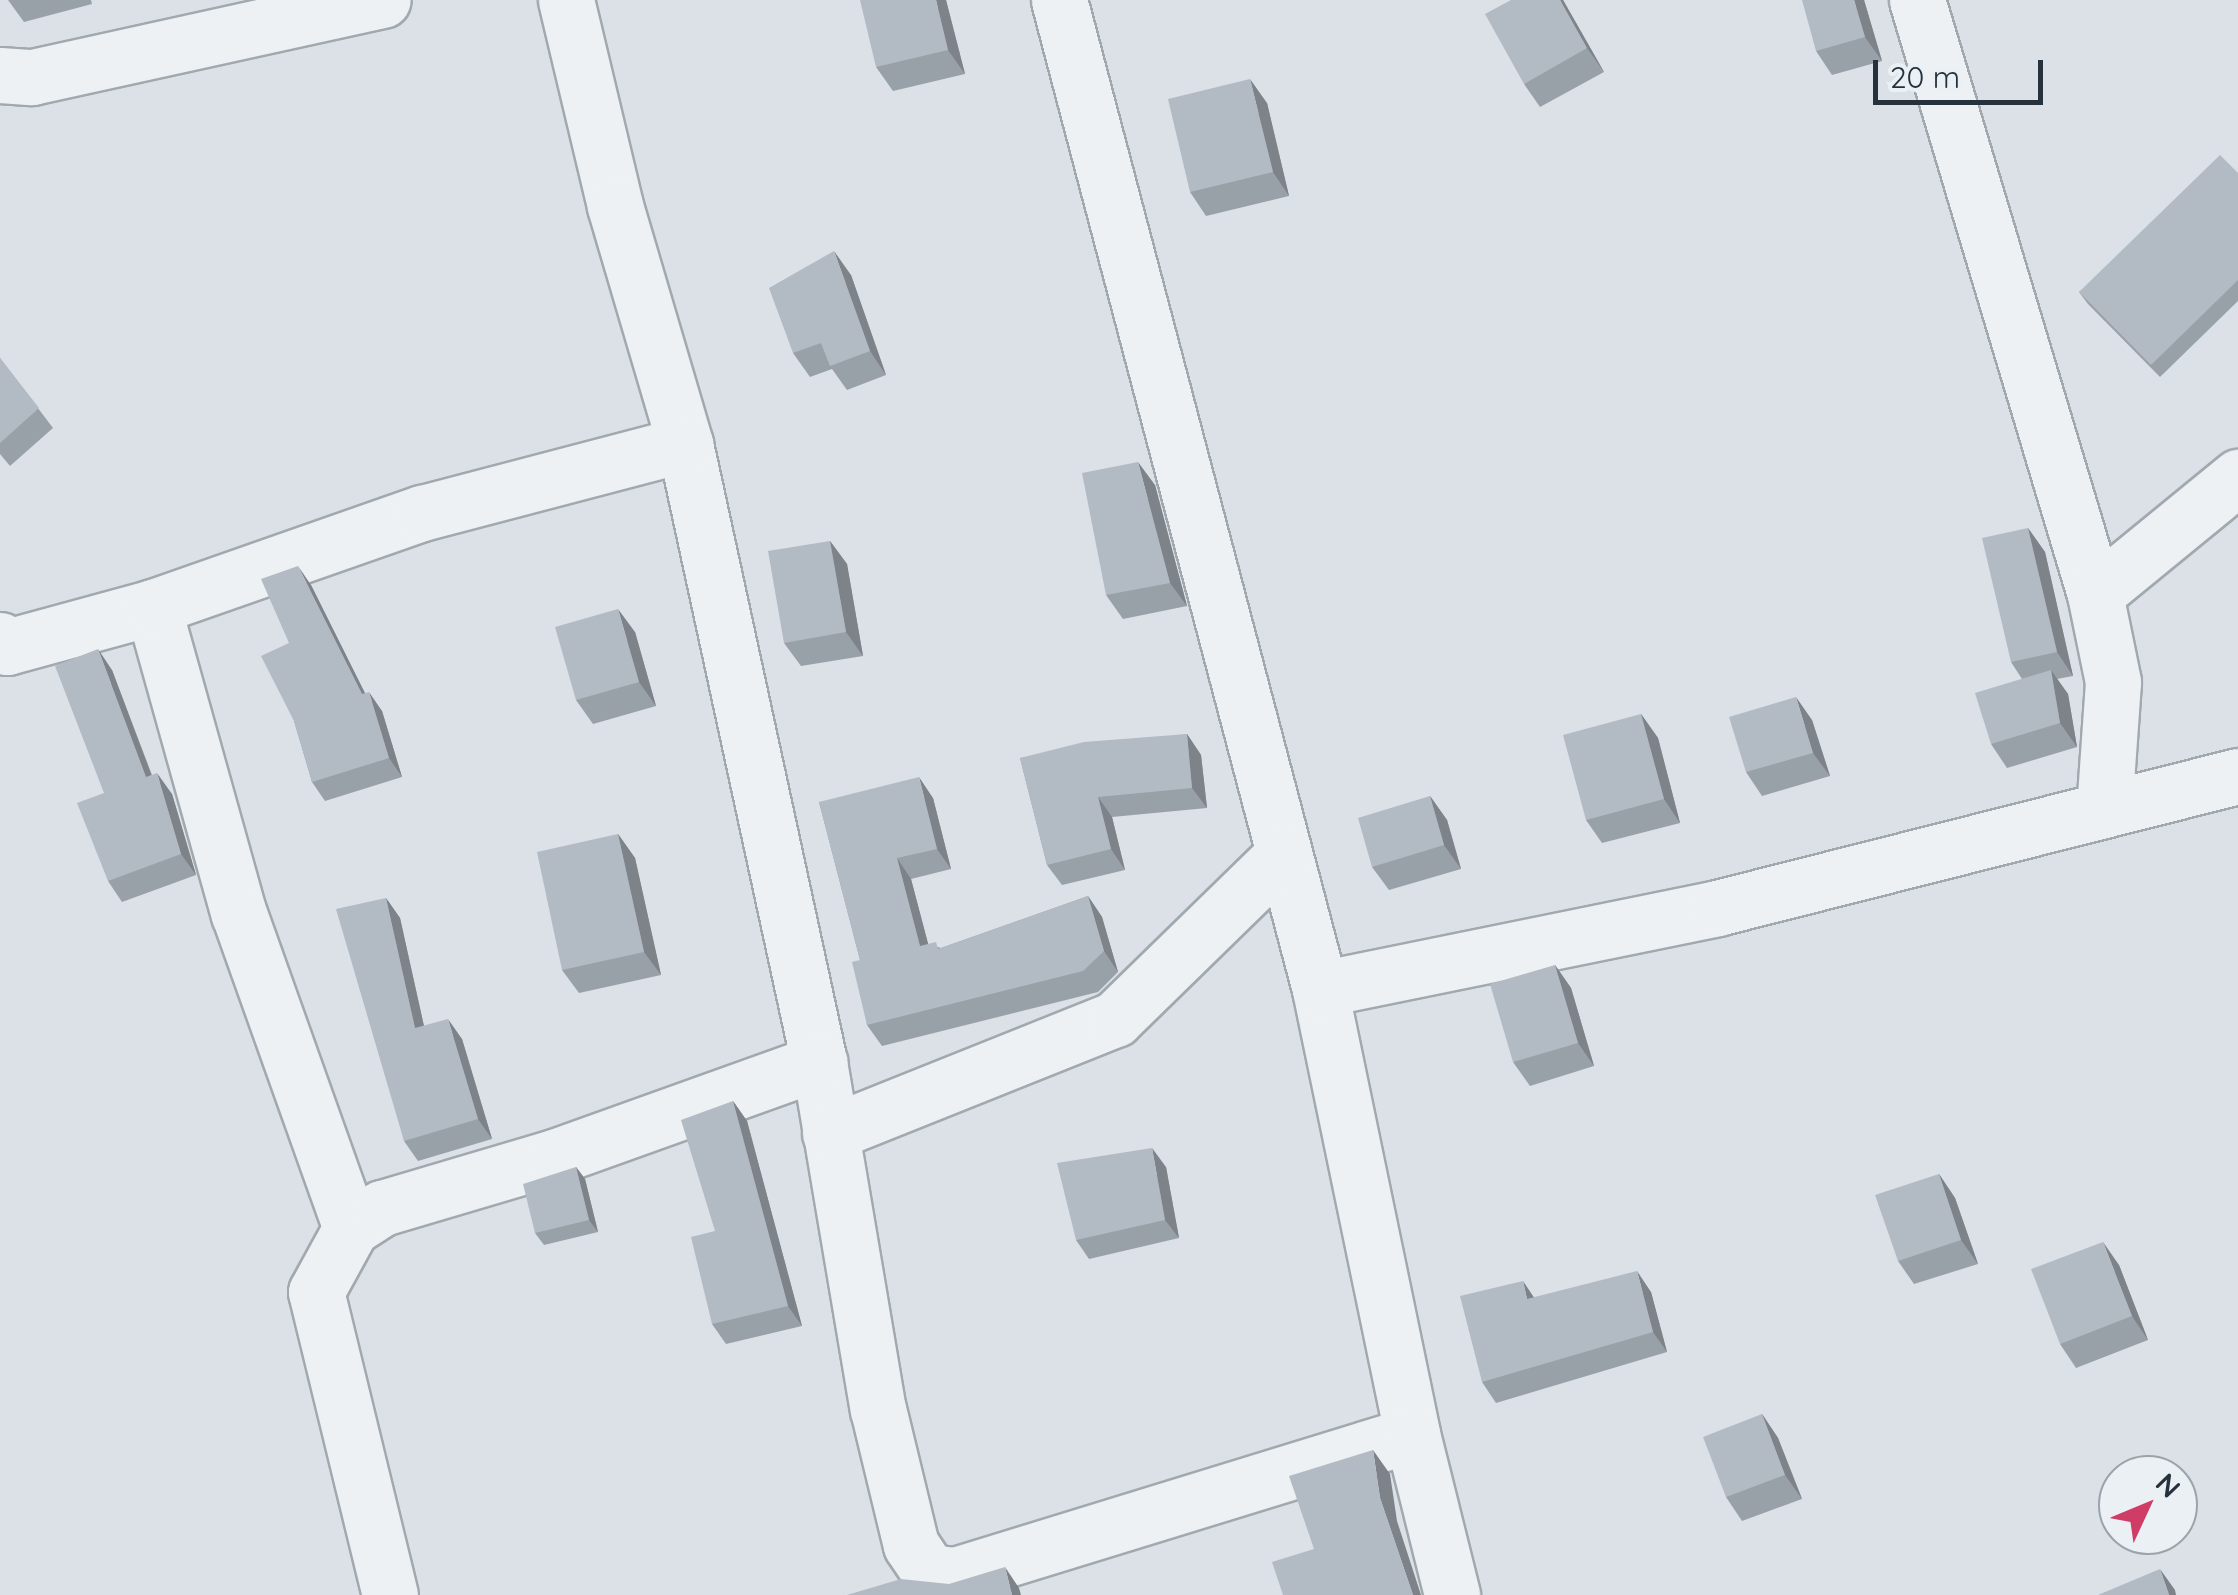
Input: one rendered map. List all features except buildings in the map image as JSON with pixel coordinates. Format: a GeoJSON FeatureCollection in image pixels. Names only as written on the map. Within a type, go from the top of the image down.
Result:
{"type":"FeatureCollection","features":[{"type":"Feature","properties":{"kind":"street"},"geometry":{"type":"LineString","coordinates":[[0,74],[32,77],[383,0]]}},
{"type":"Feature","properties":{"kind":"street"},"geometry":{"type":"LineString","coordinates":[[566,0],[615,206],[685,444],[819,1062],[878,1409],[911,1545],[929,1572],[955,1575],[1412,1434]]}},
{"type":"Feature","properties":{"kind":"street"},"geometry":{"type":"LineString","coordinates":[[1059,0],[1320,989],[1412,1434],[1452,1595]]}},
{"type":"Feature","properties":{"kind":"street"},"geometry":{"type":"LineString","coordinates":[[1917,0],[2095,594],[2113,682],[2104,810]]}},
{"type":"Feature","properties":{"kind":"street"},"geometry":{"type":"LineString","coordinates":[[0,640],[6,647],[153,607],[422,512],[685,444]]}},
{"type":"Feature","properties":{"kind":"street"},"geometry":{"type":"LineString","coordinates":[[2095,594],[2238,477]]}},
{"type":"Feature","properties":{"kind":"street"},"geometry":{"type":"LineString","coordinates":[[153,607],[240,914],[351,1228]]}},
{"type":"Feature","properties":{"kind":"street"},"geometry":{"type":"LineString","coordinates":[[1320,989],[1717,908],[2238,776]]}},
{"type":"Feature","properties":{"kind":"street"},"geometry":{"type":"LineString","coordinates":[[830,1133],[1115,1019],[1283,854]]}},
{"type":"Feature","properties":{"kind":"street"},"geometry":{"type":"LineString","coordinates":[[390,1595],[316,1292],[351,1228],[382,1208],[554,1158],[819,1062]]}}]}
